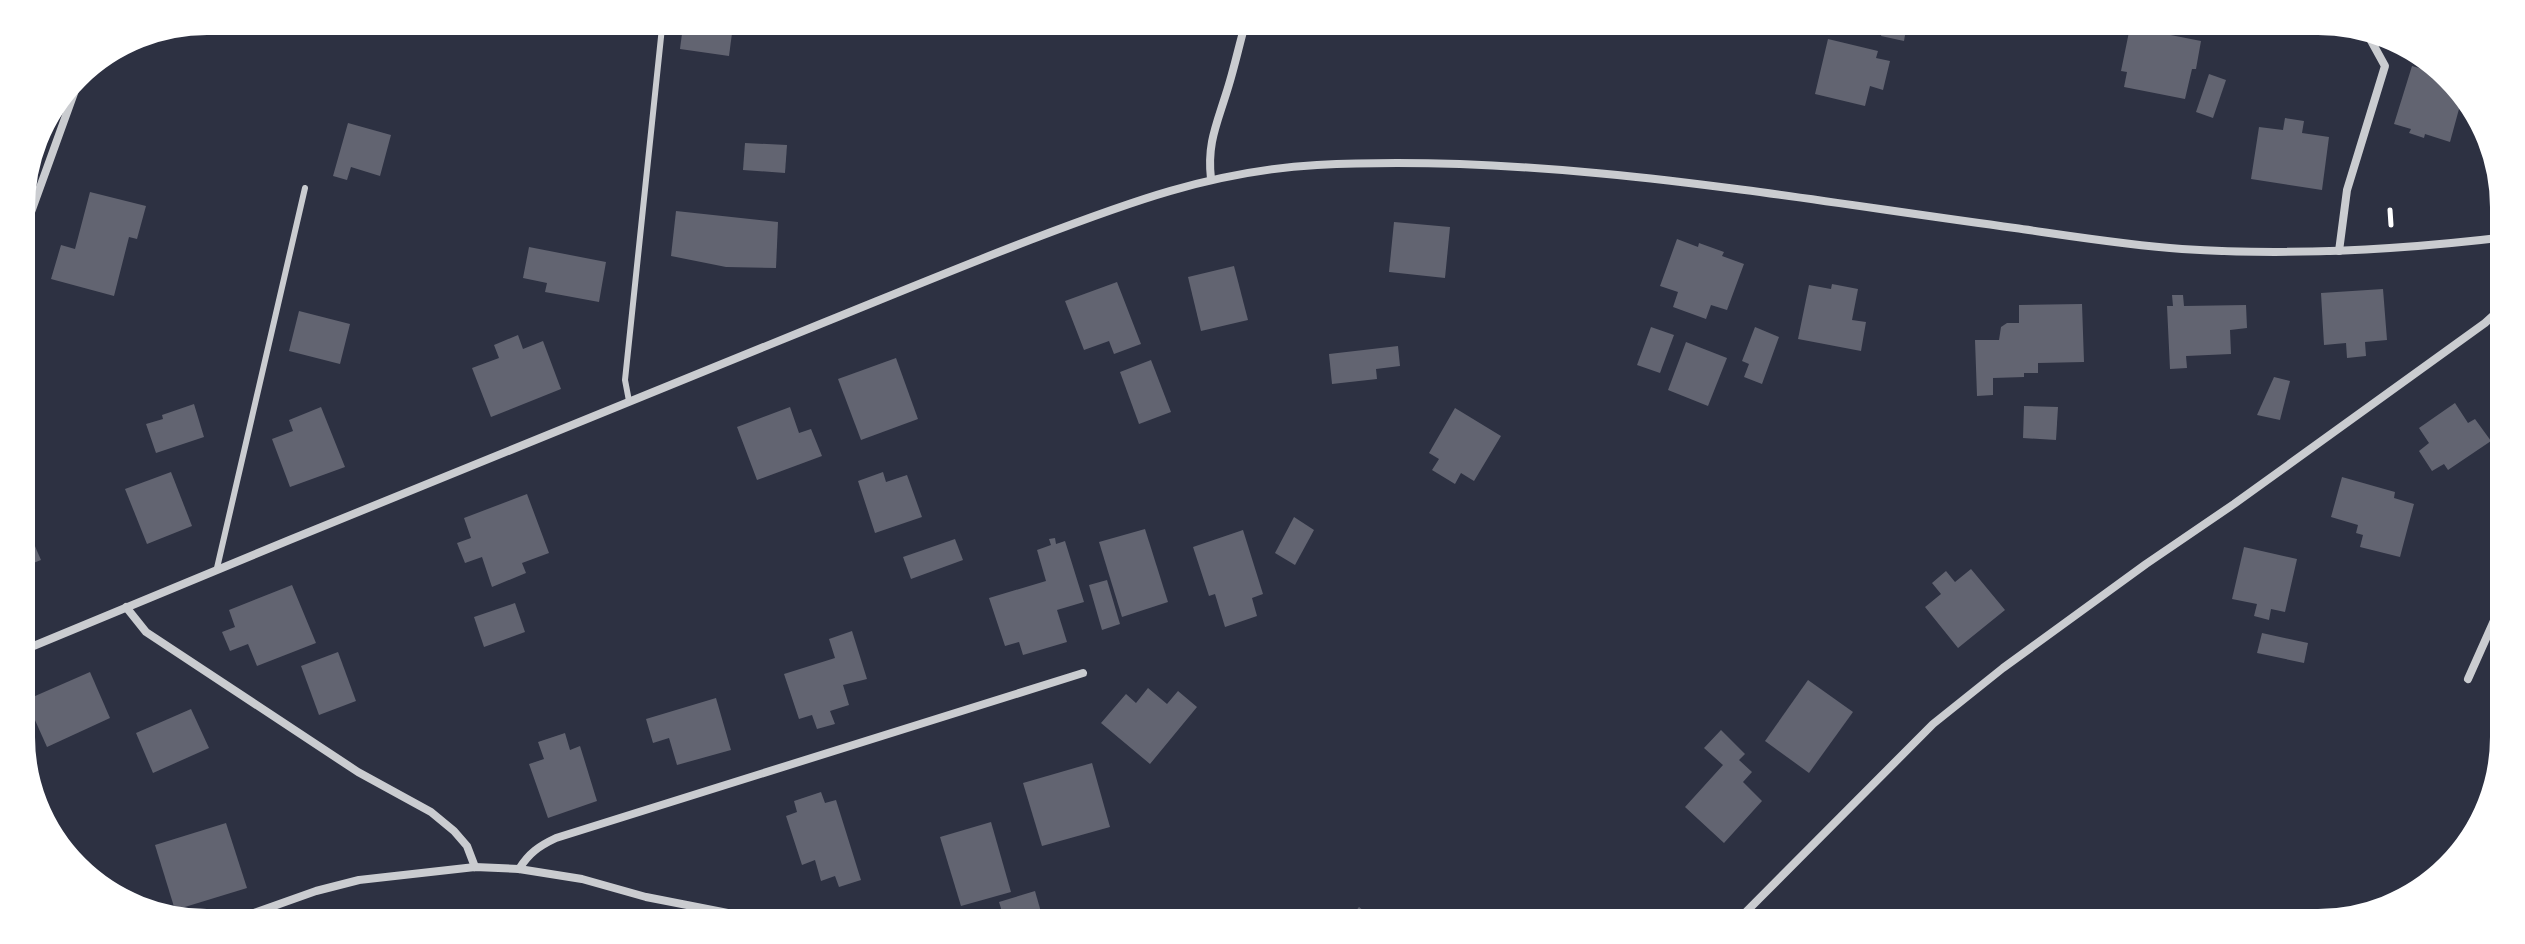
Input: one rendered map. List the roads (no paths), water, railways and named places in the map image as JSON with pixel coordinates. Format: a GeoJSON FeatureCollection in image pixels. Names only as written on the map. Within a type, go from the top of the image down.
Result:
{"type":"FeatureCollection","features":[{"type":"Feature","properties":{"kind":"street"},"geometry":{"type":"LineString","coordinates":[[1211,179],[1209,156],[1214,126],[1227,93],[1244,30]]}},
{"type":"Feature","properties":{"kind":"street"},"geometry":{"type":"LineString","coordinates":[[2339,251],[2347,190],[2385,66],[2369,37]]}},
{"type":"Feature","properties":{"kind":"street"},"geometry":{"type":"LineString","coordinates":[[30,215],[76,88]]}},
{"type":"Feature","properties":{"kind":"street"},"geometry":{"type":"LineString","coordinates":[[30,647],[217,568],[1113,208],[1211,179],[1341,164],[1524,166],[1642,177],[2152,246],[2257,252],[2339,251],[2495,238]]}},
{"type":"Feature","properties":{"kind":"street"},"geometry":{"type":"LineString","coordinates":[[1744,914],[1933,724],[2003,668],[2495,314]]}},
{"type":"Feature","properties":{"kind":"street"},"geometry":{"type":"LineString","coordinates":[[126,607],[146,632],[159,641],[358,772],[431,812],[467,846],[475,867]]}},
{"type":"Feature","properties":{"kind":"street"},"geometry":{"type":"LineString","coordinates":[[2468,679],[2495,618]]}},
{"type":"Feature","properties":{"kind":"street"},"geometry":{"type":"LineString","coordinates":[[519,869],[528,855],[556,838],[1083,673]]}},
{"type":"Feature","properties":{"kind":"street"},"geometry":{"type":"LineString","coordinates":[[251,914],[316,891],[359,880],[475,867],[519,869],[582,879],[646,897],[733,914]]}},
{"type":"Feature","properties":{"kind":"lane"},"geometry":{"type":"LineString","coordinates":[[629,401],[625,380],[662,30]]}},
{"type":"Feature","properties":{"kind":"lane"},"geometry":{"type":"LineString","coordinates":[[217,568],[305,188]]}}]}
